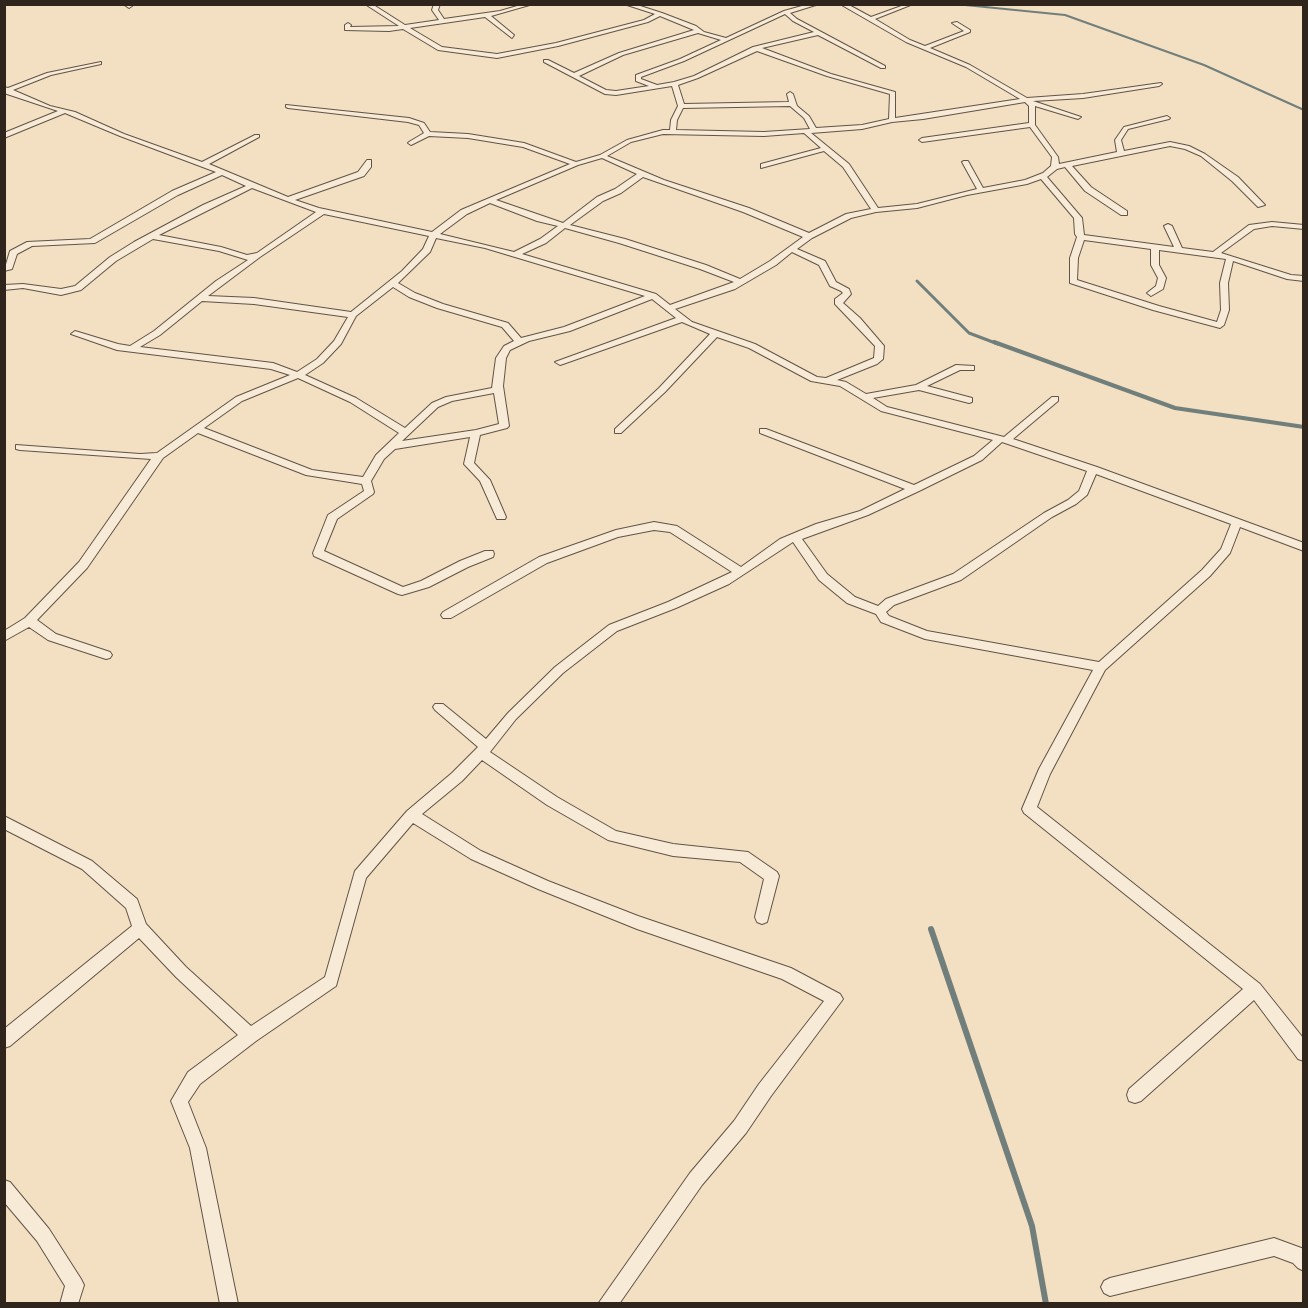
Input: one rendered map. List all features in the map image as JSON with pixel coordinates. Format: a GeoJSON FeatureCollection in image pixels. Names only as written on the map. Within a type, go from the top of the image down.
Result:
{"type":"FeatureCollection","features":[{"type":"Feature","properties":{"kind":"street"},"geometry":{"type":"LineString","coordinates":[[367,4],[440,49],[497,56],[556,45],[646,21],[660,14]]}},
{"type":"Feature","properties":{"kind":"street"},"geometry":{"type":"LineString","coordinates":[[437,4],[435,10],[442,21]]}},
{"type":"Feature","properties":{"kind":"street"},"geometry":{"type":"LineString","coordinates":[[348,24],[347,29],[367,31],[484,16],[531,4]]}},
{"type":"Feature","properties":{"kind":"street"},"geometry":{"type":"LineString","coordinates":[[626,4],[660,14],[694,27],[698,31],[725,39]]}},
{"type":"Feature","properties":{"kind":"street"},"geometry":{"type":"LineString","coordinates":[[657,87],[637,78],[753,29],[786,12],[817,4]]}},
{"type":"Feature","properties":{"kind":"street"},"geometry":{"type":"LineString","coordinates":[[842,4],[926,48],[968,66],[1028,101],[1078,117]]}},
{"type":"Feature","properties":{"kind":"street"},"geometry":{"type":"LineString","coordinates":[[870,19],[911,5]]}},
{"type":"Feature","properties":{"kind":"street"},"geometry":{"type":"LineString","coordinates":[[480,6],[484,16],[512,36]]}},
{"type":"Feature","properties":{"kind":"street"},"geometry":{"type":"LineString","coordinates":[[786,12],[795,20],[883,67]]}},
{"type":"Feature","properties":{"kind":"street"},"geometry":{"type":"LineString","coordinates":[[926,48],[968,31],[955,23]]}},
{"type":"Feature","properties":{"kind":"street"},"geometry":{"type":"LineString","coordinates":[[574,76],[621,54],[698,31]]}},
{"type":"Feature","properties":{"kind":"street"},"geometry":{"type":"LineString","coordinates":[[546,61],[608,93],[675,84],[696,77],[755,48],[818,33]]}},
{"type":"Feature","properties":{"kind":"street"},"geometry":{"type":"LineString","coordinates":[[755,48],[829,75],[893,93],[892,120]]}},
{"type":"Feature","properties":{"kind":"street"},"geometry":{"type":"LineString","coordinates":[[6,91],[49,74],[99,63]]}},
{"type":"Feature","properties":{"kind":"street"},"geometry":{"type":"LineString","coordinates":[[673,131],[674,120],[681,106],[675,84]]}},
{"type":"Feature","properties":{"kind":"street"},"geometry":{"type":"LineString","coordinates":[[4,637],[29,621],[83,566],[159,456],[239,399],[298,375],[320,361],[338,342],[353,315],[427,250],[433,235],[459,216],[489,200],[576,164],[602,156],[638,138],[673,131],[764,134],[862,128],[892,120],[1159,84]]}},
{"type":"Feature","properties":{"kind":"street"},"geometry":{"type":"LineString","coordinates":[[6,91],[203,164],[288,200],[323,211],[515,254],[548,266],[653,296],[683,319],[752,346],[814,379],[843,384],[884,409],[1003,440],[1094,469],[1304,547]]}},
{"type":"Feature","properties":{"kind":"street"},"geometry":{"type":"LineString","coordinates":[[790,94],[792,104],[807,117],[814,130]]}},
{"type":"Feature","properties":{"kind":"street"},"geometry":{"type":"LineString","coordinates":[[1028,101],[1032,125],[1055,157],[1055,167]]}},
{"type":"Feature","properties":{"kind":"street"},"geometry":{"type":"LineString","coordinates":[[681,106],[792,104]]}},
{"type":"Feature","properties":{"kind":"street"},"geometry":{"type":"LineString","coordinates":[[288,106],[409,120],[422,124],[428,134]]}},
{"type":"Feature","properties":{"kind":"street"},"geometry":{"type":"LineString","coordinates":[[4,136],[64,111]]}},
{"type":"Feature","properties":{"kind":"street"},"geometry":{"type":"LineString","coordinates":[[1121,154],[1118,140],[1126,128],[1167,118]]}},
{"type":"Feature","properties":{"kind":"street"},"geometry":{"type":"LineString","coordinates":[[922,140],[1032,125]]}},
{"type":"Feature","properties":{"kind":"street"},"geometry":{"type":"LineString","coordinates":[[804,130],[846,166],[876,210]]}},
{"type":"Feature","properties":{"kind":"street"},"geometry":{"type":"LineString","coordinates":[[411,143],[428,134],[524,145],[576,164]]}},
{"type":"Feature","properties":{"kind":"street"},"geometry":{"type":"LineString","coordinates":[[203,164],[257,136]]}},
{"type":"Feature","properties":{"kind":"street"},"geometry":{"type":"LineString","coordinates":[[671,308],[741,282],[774,263],[809,236],[849,216],[876,210],[917,206],[981,190],[1009,186],[1043,177],[1055,167],[1170,144],[1187,147],[1203,155],[1235,179],[1261,205]]}},
{"type":"Feature","properties":{"kind":"street"},"geometry":{"type":"LineString","coordinates":[[764,166],[824,149]]}},
{"type":"Feature","properties":{"kind":"street"},"geometry":{"type":"LineString","coordinates":[[602,156],[642,174],[746,210],[809,236]]}},
{"type":"Feature","properties":{"kind":"street"},"geometry":{"type":"LineString","coordinates":[[288,200],[361,174],[368,167],[369,161]]}},
{"type":"Feature","properties":{"kind":"street"},"geometry":{"type":"LineString","coordinates":[[966,162],[981,190]]}},
{"type":"Feature","properties":{"kind":"street"},"geometry":{"type":"LineString","coordinates":[[1067,165],[1088,189],[1124,213]]}},
{"type":"Feature","properties":{"kind":"street"},"geometry":{"type":"LineString","coordinates":[[4,269],[9,267],[13,253],[30,244],[92,241],[175,193],[222,172]]}},
{"type":"Feature","properties":{"kind":"street"},"geometry":{"type":"LineString","coordinates":[[515,254],[538,244],[600,199],[618,191],[642,174]]}},
{"type":"Feature","properties":{"kind":"street"},"geometry":{"type":"LineString","coordinates":[[1043,177],[1078,218],[1081,237],[1074,258],[1073,281],[1156,308],[1220,325],[1225,310],[1224,283],[1230,257]]}},
{"type":"Feature","properties":{"kind":"street"},"geometry":{"type":"LineString","coordinates":[[4,288],[23,286],[50,292],[71,290],[85,283],[113,259],[151,236],[251,186]]}},
{"type":"Feature","properties":{"kind":"street"},"geometry":{"type":"LineString","coordinates":[[489,200],[563,226],[622,241],[704,267],[741,282]]}},
{"type":"Feature","properties":{"kind":"street"},"geometry":{"type":"LineString","coordinates":[[131,349],[158,333],[201,298],[323,211]]}},
{"type":"Feature","properties":{"kind":"street"},"geometry":{"type":"LineString","coordinates":[[1214,255],[1252,227],[1272,224],[1304,227]]}},
{"type":"Feature","properties":{"kind":"street"},"geometry":{"type":"LineString","coordinates":[[1168,226],[1179,250]]}},
{"type":"Feature","properties":{"kind":"street"},"geometry":{"type":"LineString","coordinates":[[151,236],[221,249],[246,258],[260,255]]}},
{"type":"Feature","properties":{"kind":"street"},"geometry":{"type":"LineString","coordinates":[[1081,237],[1230,257],[1290,277],[1304,279]]}},
{"type":"Feature","properties":{"kind":"street"},"geometry":{"type":"LineString","coordinates":[[1151,293],[1160,287],[1162,278],[1155,265],[1155,248]]}},
{"type":"Feature","properties":{"kind":"street"},"geometry":{"type":"LineString","coordinates":[[791,249],[822,263],[833,284],[845,289],[847,294],[838,301],[839,304],[880,346],[879,356],[874,362],[830,380]]}},
{"type":"Feature","properties":{"kind":"street"},"geometry":{"type":"LineString","coordinates":[[392,283],[412,295],[440,306],[505,325],[519,342]]}},
{"type":"Feature","properties":{"kind":"street"},"geometry":{"type":"LineString","coordinates":[[392,446],[476,433],[504,426],[498,386],[503,352],[519,342],[567,329],[653,296]]}},
{"type":"Feature","properties":{"kind":"street"},"geometry":{"type":"LineString","coordinates":[[201,298],[254,301],[353,315]]}},
{"type":"Feature","properties":{"kind":"street"},"geometry":{"type":"LineString","coordinates":[[561,362],[683,319]]}},
{"type":"Feature","properties":{"kind":"street"},"geometry":{"type":"LineString","coordinates":[[618,431],[662,390],[716,333]]}},
{"type":"Feature","properties":{"kind":"street"},"geometry":{"type":"LineString","coordinates":[[75,334],[117,347],[273,366],[353,400],[404,432]]}},
{"type":"Feature","properties":{"kind":"street"},"geometry":{"type":"LineString","coordinates":[[866,397],[918,387],[959,367],[971,368]]}},
{"type":"Feature","properties":{"kind":"street"},"geometry":{"type":"LineString","coordinates":[[489,554],[425,584],[402,591],[318,553],[332,517],[369,492],[366,481],[380,457],[404,432],[441,401],[488,393],[498,386]]}},
{"type":"Feature","properties":{"kind":"street"},"geometry":{"type":"LineString","coordinates":[[918,387],[969,400]]}},
{"type":"Feature","properties":{"kind":"street"},"geometry":{"type":"LineString","coordinates":[[229,1304],[198,1148],[179,1101],[194,1078],[250,1036],[331,981],[360,875],[412,815],[484,750],[512,716],[559,670],[613,628],[672,605],[741,572],[784,542],[820,527],[849,519],[978,458],[1054,399]]}},
{"type":"Feature","properties":{"kind":"street"},"geometry":{"type":"LineString","coordinates":[[197,429],[309,473],[366,481]]}},
{"type":"Feature","properties":{"kind":"street"},"geometry":{"type":"LineString","coordinates":[[763,431],[915,489]]}},
{"type":"Feature","properties":{"kind":"street"},"geometry":{"type":"LineString","coordinates":[[476,433],[469,464],[485,480],[501,517]]}},
{"type":"Feature","properties":{"kind":"street"},"geometry":{"type":"LineString","coordinates":[[20,447],[140,457],[159,456]]}},
{"type":"Feature","properties":{"kind":"street"},"geometry":{"type":"LineString","coordinates":[[880,611],[890,602],[957,577],[1047,515],[1072,502],[1083,493],[1094,469]]}},
{"type":"Feature","properties":{"kind":"street"},"geometry":{"type":"LineString","coordinates":[[1237,521],[1226,550],[1206,573],[1101,667],[1044,773],[1029,809],[1255,989],[1304,1053]]}},
{"type":"Feature","properties":{"kind":"street"},"geometry":{"type":"LineString","coordinates":[[447,615],[543,560],[616,534],[654,526],[673,529],[741,572]]}},
{"type":"Feature","properties":{"kind":"street"},"geometry":{"type":"LineString","coordinates":[[795,537],[823,577],[851,600],[880,611],[885,619],[925,635],[1101,667]]}},
{"type":"Feature","properties":{"kind":"street"},"geometry":{"type":"LineString","coordinates":[[29,621],[52,637],[106,655]]}},
{"type":"Feature","properties":{"kind":"street"},"geometry":{"type":"LineString","coordinates":[[439,707],[484,750],[552,801],[614,836],[673,850],[743,856],[772,876],[762,916]]}},
{"type":"Feature","properties":{"kind":"street"},"geometry":{"type":"LineString","coordinates":[[412,815],[476,855],[543,885],[637,922],[786,973],[835,999],[765,1090],[740,1127],[696,1179],[607,1304]]}},
{"type":"Feature","properties":{"kind":"street"},"geometry":{"type":"LineString","coordinates":[[4,822],[87,865],[132,904],[140,928],[188,979],[250,1036]]}},
{"type":"Feature","properties":{"kind":"street"},"geometry":{"type":"LineString","coordinates":[[4,1040],[140,928]]}},
{"type":"Feature","properties":{"kind":"street"},"geometry":{"type":"LineString","coordinates":[[1135,1095],[1255,989]]}},
{"type":"Feature","properties":{"kind":"street"},"geometry":{"type":"LineString","coordinates":[[4,1188],[43,1235],[75,1285],[69,1304]]}},
{"type":"Feature","properties":{"kind":"street"},"geometry":{"type":"LineString","coordinates":[[1110,1287],[1274,1247],[1299,1256],[1304,1263]]}},
{"type":"Feature","properties":{"kind":"waterway"},"geometry":{"type":"LineString","coordinates":[[955,4],[1065,15],[1204,65],[1304,110]]}},
{"type":"Feature","properties":{"kind":"waterway"},"geometry":{"type":"LineString","coordinates":[[917,281],[969,333],[998,344]]}},
{"type":"Feature","properties":{"kind":"waterway"},"geometry":{"type":"LineString","coordinates":[[994,342],[1175,408],[1304,427]]}},
{"type":"Feature","properties":{"kind":"waterway"},"geometry":{"type":"LineString","coordinates":[[931,929],[1032,1226],[1046,1304]]}}]}
